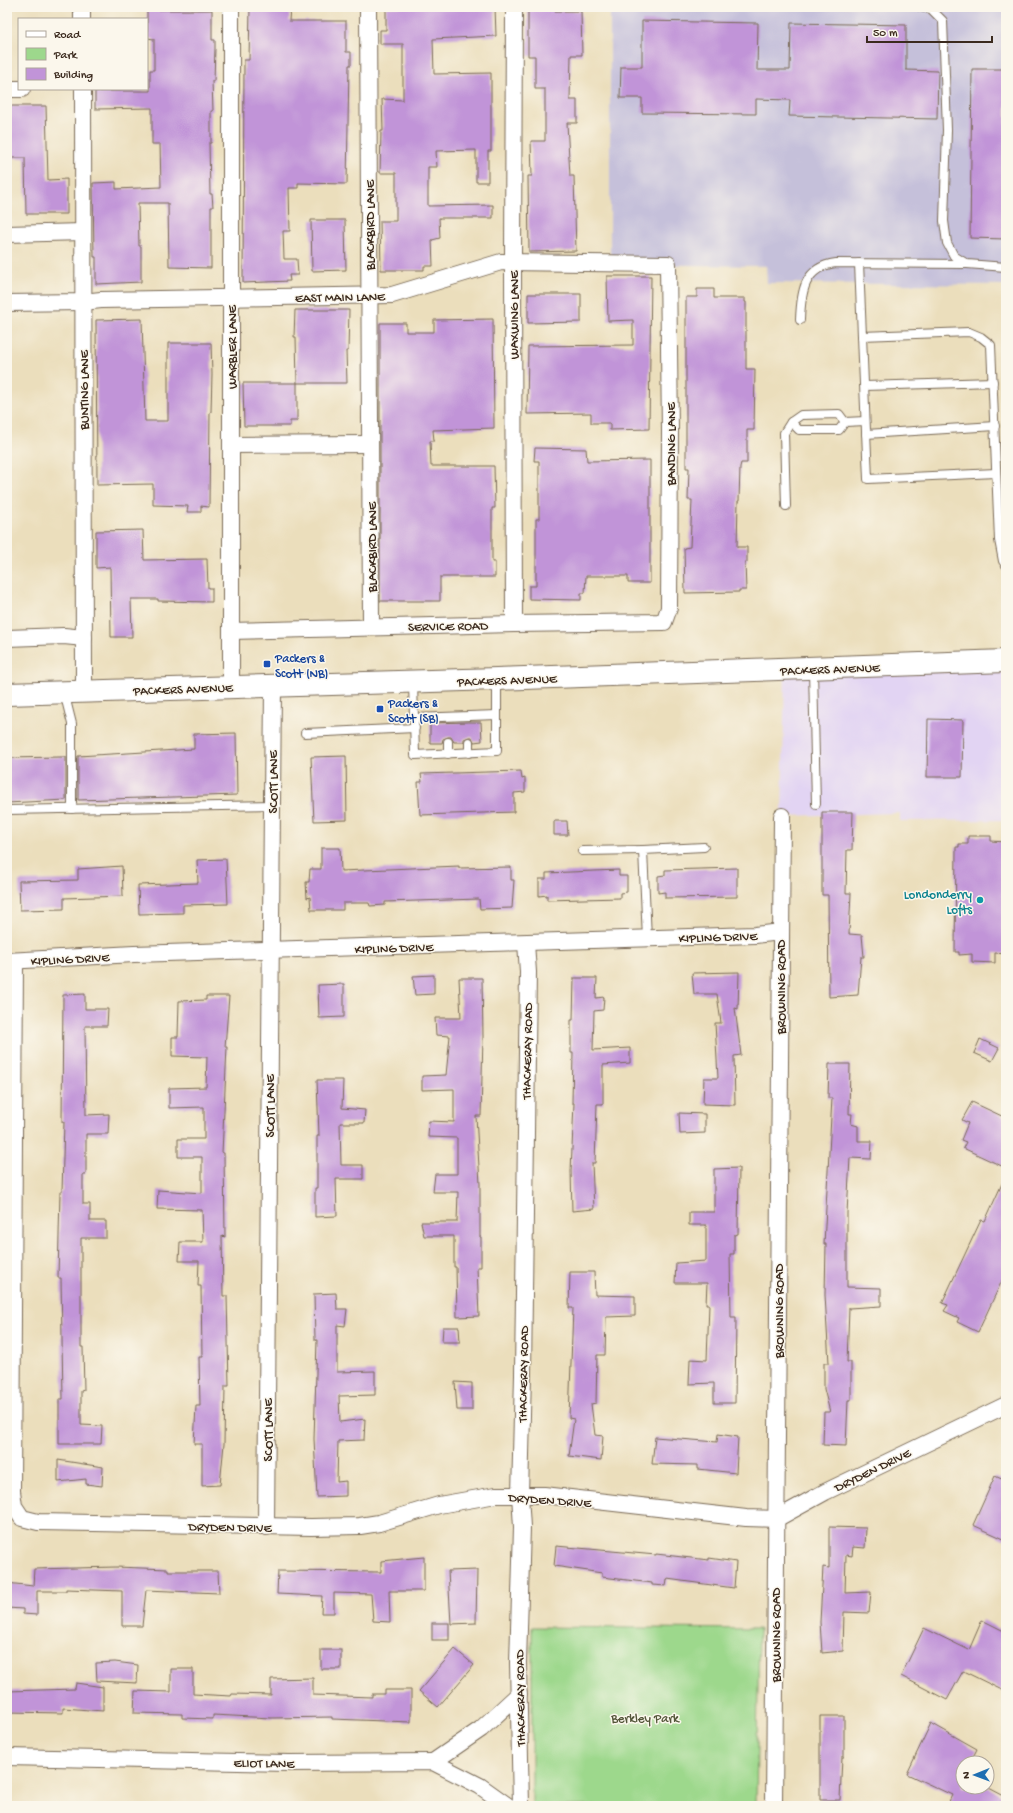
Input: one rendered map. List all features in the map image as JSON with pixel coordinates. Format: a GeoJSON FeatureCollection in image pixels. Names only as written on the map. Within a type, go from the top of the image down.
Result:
{"type":"FeatureCollection","features":[{"type":"Feature","properties":{"kind":"main road","name":"PACKERS AVENUE"},"geometry":{"type":"LineString","coordinates":[[7,694],[1006,661]]}},
{"type":"Feature","properties":{"kind":"street"},"geometry":{"type":"LineString","coordinates":[[82,7],[82,18]]}},
{"type":"Feature","properties":{"kind":"street","name":"WARBLER LANE"},"geometry":{"type":"LineString","coordinates":[[231,7],[232,687]]}},
{"type":"Feature","properties":{"kind":"street","name":"BLACKBIRD LANE"},"geometry":{"type":"LineString","coordinates":[[368,7],[371,626]]}},
{"type":"Feature","properties":{"kind":"street","name":"WAXWING LANE"},"geometry":{"type":"LineString","coordinates":[[514,7],[512,263],[514,624]]}},
{"type":"Feature","properties":{"kind":"street"},"geometry":{"type":"LineString","coordinates":[[7,90],[18,89]]}},
{"type":"Feature","properties":{"kind":"street","name":"BUNTING LANE"},"geometry":{"type":"LineString","coordinates":[[74,692],[84,638],[83,90]]}},
{"type":"Feature","properties":{"kind":"street"},"geometry":{"type":"LineString","coordinates":[[7,234],[83,232]]}},
{"type":"Feature","properties":{"kind":"street","name":"EAST MAIN LANE"},"geometry":{"type":"LineString","coordinates":[[7,303],[392,295],[501,262],[668,264]]}},
{"type":"Feature","properties":{"kind":"street","name":"BANDING LANE"},"geometry":{"type":"LineString","coordinates":[[664,622],[669,608],[670,432],[668,264]]}},
{"type":"Feature","properties":{"kind":"street"},"geometry":{"type":"LineString","coordinates":[[231,444],[370,444]]}},
{"type":"Feature","properties":{"kind":"street","name":"SERVICE ROAD"},"geometry":{"type":"LineString","coordinates":[[231,630],[371,626],[664,622]]}},
{"type":"Feature","properties":{"kind":"street"},"geometry":{"type":"LineString","coordinates":[[7,638],[64,636],[84,638]]}},
{"type":"Feature","properties":{"kind":"street","name":"SCOTT LANE"},"geometry":{"type":"LineString","coordinates":[[266,1527],[273,685]]}},
{"type":"Feature","properties":{"kind":"street","name":"BROWNING ROAD"},"geometry":{"type":"LineString","coordinates":[[774,1806],[782,816]]}},
{"type":"Feature","properties":{"kind":"street","name":"KIPLING DRIVE"},"geometry":{"type":"LineString","coordinates":[[11,961],[134,954],[526,943],[755,935],[781,932]]}},
{"type":"Feature","properties":{"kind":"street","name":"THACKERAY ROAD"},"geometry":{"type":"LineString","coordinates":[[521,1806],[518,1655],[522,1527],[520,1496],[528,972],[526,943]]}},
{"type":"Feature","properties":{"kind":"street","name":"DRYDEN DRIVE"},"geometry":{"type":"LineString","coordinates":[[11,961],[12,1491],[14,1506],[22,1518],[38,1522],[266,1527],[360,1526],[379,1523],[439,1505],[496,1496],[544,1495],[738,1517],[776,1519],[825,1492],[1006,1405]]}},
{"type":"Feature","properties":{"kind":"street"},"geometry":{"type":"LineString","coordinates":[[434,1762],[481,1729],[519,1694]]}},
{"type":"Feature","properties":{"kind":"street","name":"ELIOT LANE"},"geometry":{"type":"LineString","coordinates":[[7,1757],[289,1763],[434,1762],[480,1786],[508,1806]]}},
{"type":"Feature","properties":{"kind":"lane"},"geometry":{"type":"LineString","coordinates":[[921,7],[931,9],[943,21],[946,130],[945,233],[950,251],[959,261],[967,264]]}},
{"type":"Feature","properties":{"kind":"lane"},"geometry":{"type":"LineString","coordinates":[[800,320],[801,303],[805,285],[816,270],[831,263],[967,264],[1006,267]]}},
{"type":"Feature","properties":{"kind":"lane"},"geometry":{"type":"LineString","coordinates":[[859,263],[868,479],[996,473]]}},
{"type":"Feature","properties":{"kind":"lane"},"geometry":{"type":"LineString","coordinates":[[862,336],[969,332],[981,337],[991,345],[999,540],[1002,561],[1006,565]]}},
{"type":"Feature","properties":{"kind":"lane"},"geometry":{"type":"LineString","coordinates":[[865,386],[993,382]]}},
{"type":"Feature","properties":{"kind":"lane"},"geometry":{"type":"LineString","coordinates":[[786,506],[784,433],[791,422],[801,415],[839,414],[845,422]]}},
{"type":"Feature","properties":{"kind":"lane"},"geometry":{"type":"LineString","coordinates":[[845,422],[865,421]]}},
{"type":"Feature","properties":{"kind":"lane"},"geometry":{"type":"LineString","coordinates":[[791,422],[799,430],[839,430],[845,422]]}},
{"type":"Feature","properties":{"kind":"lane"},"geometry":{"type":"LineString","coordinates":[[866,434],[995,426]]}},
{"type":"Feature","properties":{"kind":"lane"},"geometry":{"type":"LineString","coordinates":[[813,668],[816,804]]}},
{"type":"Feature","properties":{"kind":"lane"},"geometry":{"type":"LineString","coordinates":[[414,681],[415,755],[497,751],[497,679]]}},
{"type":"Feature","properties":{"kind":"lane"},"geometry":{"type":"LineString","coordinates":[[72,809],[72,724],[74,692]]}},
{"type":"Feature","properties":{"kind":"lane"},"geometry":{"type":"LineString","coordinates":[[414,718],[447,720],[497,715]]}},
{"type":"Feature","properties":{"kind":"lane"},"geometry":{"type":"LineString","coordinates":[[305,733],[415,728]]}},
{"type":"Feature","properties":{"kind":"lane"},"geometry":{"type":"LineString","coordinates":[[448,742],[448,754]]}},
{"type":"Feature","properties":{"kind":"lane"},"geometry":{"type":"LineString","coordinates":[[469,742],[469,753]]}},
{"type":"Feature","properties":{"kind":"lane"},"geometry":{"type":"LineString","coordinates":[[7,810],[272,805]]}},
{"type":"Feature","properties":{"kind":"lane"},"geometry":{"type":"LineString","coordinates":[[582,851],[704,847]]}},
{"type":"Feature","properties":{"kind":"lane"},"geometry":{"type":"LineString","coordinates":[[643,850],[647,938]]}},
{"type":"Feature","properties":{"kind":"shaded area"},"geometry":{"type":"Polygon","coordinates":[[[610,7],[1006,7],[1006,285],[767,283],[766,266],[610,264],[610,7]]]}},
{"type":"Feature","properties":{"kind":"shaded area"},"geometry":{"type":"Polygon","coordinates":[[[1006,661],[1006,820],[900,821],[900,813],[782,816],[785,669],[1006,661]]]}},
{"type":"Feature","properties":{"kind":"green space","name":"Berkley Park"},"geometry":{"type":"Polygon","coordinates":[[[532,1627],[759,1629],[756,1806],[532,1806],[532,1627]]]}},
{"type":"Feature","properties":{"kind":"building"},"geometry":{"type":"Polygon","coordinates":[[[250,7],[290,7],[289,21],[346,21],[346,52],[351,52],[351,65],[349,65],[347,184],[298,183],[298,188],[289,188],[290,231],[283,231],[284,259],[297,259],[298,275],[289,275],[290,281],[243,283],[244,60],[249,60],[250,7]]]}},
{"type":"Feature","properties":{"kind":"building"},"geometry":{"type":"Polygon","coordinates":[[[386,7],[495,7],[496,36],[433,39],[434,74],[491,73],[491,151],[488,151],[488,182],[476,182],[476,150],[436,151],[437,167],[428,167],[428,206],[493,205],[493,218],[439,218],[440,238],[432,240],[433,266],[424,266],[424,270],[381,270],[380,221],[396,221],[396,173],[380,173],[381,131],[383,131],[382,99],[403,100],[403,44],[380,44],[380,30],[386,30],[386,7]]]}},
{"type":"Feature","properties":{"kind":"building"},"geometry":{"type":"Polygon","coordinates":[[[528,7],[555,7],[555,11],[581,11],[582,55],[571,55],[570,100],[577,100],[577,123],[567,123],[570,176],[574,176],[576,251],[529,252],[528,176],[532,176],[531,141],[545,141],[545,89],[535,89],[535,56],[528,56],[528,7]]]}},
{"type":"Feature","properties":{"kind":"building"},"geometry":{"type":"Polygon","coordinates":[[[147,10],[212,10],[212,40],[215,40],[215,48],[214,81],[212,81],[213,111],[211,111],[211,143],[209,143],[210,194],[212,194],[213,207],[211,207],[211,268],[169,267],[168,203],[138,203],[139,246],[141,246],[141,282],[96,284],[93,183],[116,182],[116,189],[161,187],[160,144],[152,144],[152,108],[95,109],[95,91],[150,91],[150,70],[154,70],[154,39],[148,38],[147,10]]]}},
{"type":"Feature","properties":{"kind":"building"},"geometry":{"type":"Polygon","coordinates":[[[642,21],[758,23],[757,70],[790,70],[791,23],[906,25],[906,70],[938,71],[937,119],[789,116],[790,100],[756,99],[756,114],[642,113],[642,98],[620,98],[621,67],[642,67],[642,21]]]}},
{"type":"Feature","properties":{"kind":"building"},"geometry":{"type":"Polygon","coordinates":[[[972,69],[1006,69],[1006,239],[970,238],[972,69]]]}},
{"type":"Feature","properties":{"kind":"building"},"geometry":{"type":"Polygon","coordinates":[[[7,106],[46,106],[48,180],[67,179],[67,214],[26,214],[25,158],[7,158],[7,106]]]}},
{"type":"Feature","properties":{"kind":"building"},"geometry":{"type":"Polygon","coordinates":[[[311,220],[345,220],[346,270],[312,271],[311,220]]]}},
{"type":"Feature","properties":{"kind":"building"},"geometry":{"type":"Polygon","coordinates":[[[607,276],[651,276],[649,429],[610,430],[610,423],[591,423],[591,413],[527,414],[528,346],[633,345],[633,320],[608,321],[607,276]]]}},
{"type":"Feature","properties":{"kind":"building"},"geometry":{"type":"Polygon","coordinates":[[[697,289],[714,289],[714,298],[745,298],[746,302],[746,369],[755,369],[754,430],[747,430],[747,463],[741,463],[740,467],[737,547],[747,547],[747,562],[745,562],[746,590],[739,590],[739,592],[685,593],[684,548],[690,547],[692,500],[688,500],[689,468],[686,468],[686,297],[697,297],[697,289]]]}},
{"type":"Feature","properties":{"kind":"building"},"geometry":{"type":"Polygon","coordinates":[[[528,294],[581,294],[581,322],[528,323],[528,294]]]}},
{"type":"Feature","properties":{"kind":"building"},"geometry":{"type":"Polygon","coordinates":[[[295,310],[349,310],[348,351],[346,351],[347,383],[297,383],[296,337],[294,337],[295,310]]]}},
{"type":"Feature","properties":{"kind":"building"},"geometry":{"type":"Polygon","coordinates":[[[142,319],[145,421],[168,421],[168,343],[211,343],[212,374],[209,507],[201,506],[201,512],[187,512],[188,506],[153,505],[153,484],[97,485],[96,320],[142,319]]]}},
{"type":"Feature","properties":{"kind":"building"},"geometry":{"type":"Polygon","coordinates":[[[493,319],[494,428],[433,430],[434,441],[430,441],[431,466],[494,466],[495,508],[492,508],[492,562],[495,562],[495,577],[440,577],[440,601],[380,601],[380,323],[406,323],[406,332],[434,332],[434,320],[493,319]]]}},
{"type":"Feature","properties":{"kind":"building"},"geometry":{"type":"Polygon","coordinates":[[[243,383],[297,383],[297,421],[290,421],[290,426],[244,426],[243,383]]]}},
{"type":"Feature","properties":{"kind":"building"},"geometry":{"type":"Polygon","coordinates":[[[535,448],[586,449],[587,461],[650,460],[650,583],[628,583],[628,576],[586,576],[585,593],[581,593],[581,600],[529,599],[529,586],[536,586],[536,519],[539,519],[539,461],[534,461],[535,448]]]}},
{"type":"Feature","properties":{"kind":"building"},"geometry":{"type":"Polygon","coordinates":[[[143,530],[144,560],[207,559],[208,588],[212,588],[212,602],[131,599],[132,637],[111,637],[110,567],[96,568],[96,531],[143,530]]]}},
{"type":"Feature","properties":{"kind":"building"},"geometry":{"type":"Polygon","coordinates":[[[928,719],[963,720],[962,777],[927,777],[928,719]]]}},
{"type":"Feature","properties":{"kind":"building"},"geometry":{"type":"Polygon","coordinates":[[[481,722],[482,741],[474,742],[472,737],[469,737],[464,739],[464,742],[454,742],[451,737],[448,737],[443,739],[442,743],[430,743],[430,723],[481,722]]]}},
{"type":"Feature","properties":{"kind":"building"},"geometry":{"type":"Polygon","coordinates":[[[236,733],[237,795],[78,800],[78,756],[194,749],[194,734],[236,733]]]}},
{"type":"Feature","properties":{"kind":"building"},"geometry":{"type":"Polygon","coordinates":[[[346,756],[347,820],[314,821],[311,757],[346,756]]]}},
{"type":"Feature","properties":{"kind":"building"},"geometry":{"type":"Polygon","coordinates":[[[66,757],[66,800],[7,803],[7,758],[66,757]]]}},
{"type":"Feature","properties":{"kind":"building"},"geometry":{"type":"Polygon","coordinates":[[[521,771],[522,779],[525,778],[525,792],[514,793],[514,812],[420,815],[418,782],[422,782],[421,774],[521,771]]]}},
{"type":"Feature","properties":{"kind":"building"},"geometry":{"type":"Polygon","coordinates":[[[822,812],[853,812],[852,850],[847,850],[846,893],[851,893],[849,934],[862,935],[864,957],[861,957],[858,995],[829,997],[828,895],[822,895],[822,812]]]}},
{"type":"Feature","properties":{"kind":"building"},"geometry":{"type":"Polygon","coordinates":[[[554,821],[567,821],[568,835],[554,835],[554,821]]]}},
{"type":"Feature","properties":{"kind":"building","name":"Londonderry Lofts"},"geometry":{"type":"Polygon","coordinates":[[[968,836],[991,836],[991,841],[1006,842],[1006,954],[995,953],[995,963],[972,962],[972,954],[959,955],[959,952],[955,952],[956,847],[959,847],[959,844],[968,844],[968,836]]]}},
{"type":"Feature","properties":{"kind":"building"},"geometry":{"type":"Polygon","coordinates":[[[321,848],[340,848],[341,871],[459,866],[459,868],[511,867],[511,880],[514,880],[512,908],[480,909],[479,899],[385,902],[385,905],[370,906],[369,903],[343,903],[343,910],[311,910],[310,897],[307,898],[306,882],[309,882],[310,869],[321,869],[321,848]]]}},
{"type":"Feature","properties":{"kind":"building"},"geometry":{"type":"Polygon","coordinates":[[[226,859],[228,904],[183,905],[183,913],[139,914],[138,885],[198,883],[197,860],[226,859]]]}},
{"type":"Feature","properties":{"kind":"building"},"geometry":{"type":"Polygon","coordinates":[[[122,866],[123,896],[64,898],[64,909],[20,910],[19,881],[78,880],[78,869],[122,866]]]}},
{"type":"Feature","properties":{"kind":"building"},"geometry":{"type":"Polygon","coordinates":[[[737,868],[737,897],[665,898],[665,892],[658,893],[658,876],[665,875],[665,870],[737,868]]]}},
{"type":"Feature","properties":{"kind":"building"},"geometry":{"type":"Polygon","coordinates":[[[619,870],[619,876],[627,876],[627,892],[620,893],[620,898],[547,900],[547,895],[539,896],[539,879],[546,879],[546,873],[619,870]]]}},
{"type":"Feature","properties":{"kind":"building"},"geometry":{"type":"Polygon","coordinates":[[[739,972],[738,1009],[735,1008],[741,1055],[734,1056],[735,1105],[703,1104],[704,1078],[718,1078],[715,1023],[721,1023],[717,994],[694,994],[692,973],[739,972]]]}},
{"type":"Feature","properties":{"kind":"building"},"geometry":{"type":"Polygon","coordinates":[[[434,975],[434,994],[415,995],[413,976],[434,975]]]}},
{"type":"Feature","properties":{"kind":"building"},"geometry":{"type":"Polygon","coordinates":[[[459,978],[482,978],[483,1036],[481,1116],[476,1116],[481,1237],[481,1267],[477,1267],[479,1316],[457,1317],[454,1236],[424,1236],[421,1222],[457,1222],[458,1192],[433,1192],[435,1174],[457,1174],[457,1138],[428,1137],[429,1121],[454,1122],[454,1089],[422,1090],[422,1076],[446,1075],[450,1036],[436,1035],[435,1018],[461,1018],[459,978]]]}},
{"type":"Feature","properties":{"kind":"building"},"geometry":{"type":"Polygon","coordinates":[[[574,978],[597,978],[596,998],[604,997],[603,1010],[594,1011],[593,1050],[630,1048],[630,1063],[603,1065],[603,1104],[597,1104],[595,1163],[592,1163],[594,1209],[572,1211],[571,1171],[574,1103],[572,1103],[573,1053],[571,1053],[571,1020],[573,1020],[574,978]]]}},
{"type":"Feature","properties":{"kind":"building"},"geometry":{"type":"Polygon","coordinates":[[[344,984],[344,1017],[319,1018],[318,985],[344,984]]]}},
{"type":"Feature","properties":{"kind":"building"},"geometry":{"type":"Polygon","coordinates":[[[85,994],[85,1009],[108,1009],[107,1026],[85,1026],[86,1115],[109,1114],[108,1134],[86,1134],[86,1174],[83,1174],[83,1204],[90,1204],[90,1221],[106,1221],[106,1238],[81,1238],[81,1347],[83,1347],[84,1390],[81,1391],[81,1425],[102,1426],[101,1444],[59,1444],[59,1399],[63,1399],[61,1278],[58,1278],[60,1192],[62,1192],[64,1122],[62,1122],[63,995],[85,994]]]}},
{"type":"Feature","properties":{"kind":"building"},"geometry":{"type":"Polygon","coordinates":[[[206,996],[229,996],[225,1047],[227,1047],[222,1153],[224,1153],[225,1237],[222,1236],[223,1296],[227,1296],[229,1386],[225,1386],[224,1444],[220,1485],[202,1486],[202,1444],[194,1444],[196,1406],[200,1406],[199,1357],[202,1357],[201,1286],[198,1286],[199,1261],[179,1261],[180,1242],[203,1242],[202,1210],[157,1209],[158,1190],[202,1193],[202,1157],[178,1157],[178,1139],[204,1139],[204,1107],[169,1108],[169,1088],[206,1087],[207,1057],[172,1056],[172,1037],[178,1037],[179,1001],[206,1000],[206,996]]]}},
{"type":"Feature","properties":{"kind":"building"},"geometry":{"type":"Polygon","coordinates":[[[980,1039],[999,1048],[992,1061],[974,1053],[980,1039]]]}},
{"type":"Feature","properties":{"kind":"building"},"geometry":{"type":"Polygon","coordinates":[[[829,1064],[850,1064],[849,1114],[852,1114],[851,1124],[858,1126],[858,1141],[872,1141],[871,1159],[850,1158],[847,1213],[847,1287],[881,1288],[881,1306],[849,1308],[847,1362],[851,1362],[851,1400],[848,1400],[846,1446],[823,1445],[824,1412],[830,1412],[824,1389],[824,1363],[829,1363],[825,1295],[826,1244],[824,1244],[832,1098],[828,1098],[829,1064]]]}},
{"type":"Feature","properties":{"kind":"building"},"geometry":{"type":"Polygon","coordinates":[[[317,1080],[343,1080],[342,1108],[365,1110],[364,1123],[340,1123],[341,1165],[363,1165],[363,1179],[336,1179],[337,1216],[315,1217],[315,1188],[317,1188],[317,1136],[319,1136],[317,1080]]]}},
{"type":"Feature","properties":{"kind":"building"},"geometry":{"type":"Polygon","coordinates":[[[972,1102],[1006,1118],[1006,1168],[963,1148],[966,1142],[961,1140],[968,1123],[962,1120],[972,1102]]]}},
{"type":"Feature","properties":{"kind":"building"},"geometry":{"type":"Polygon","coordinates":[[[679,1113],[705,1114],[705,1133],[680,1134],[679,1113]]]}},
{"type":"Feature","properties":{"kind":"building"},"geometry":{"type":"Polygon","coordinates":[[[739,1168],[738,1234],[734,1235],[734,1254],[730,1254],[731,1317],[736,1317],[735,1403],[714,1403],[714,1383],[689,1384],[690,1359],[707,1360],[709,1304],[706,1304],[707,1283],[675,1283],[676,1263],[706,1261],[706,1225],[689,1225],[689,1212],[714,1212],[714,1169],[739,1168]]]}},
{"type":"Feature","properties":{"kind":"building"},"geometry":{"type":"Polygon","coordinates":[[[1006,1175],[1006,1272],[978,1332],[957,1322],[959,1318],[944,1311],[948,1305],[942,1303],[981,1220],[985,1221],[1006,1175]]]}},
{"type":"Feature","properties":{"kind":"building"},"geometry":{"type":"Polygon","coordinates":[[[570,1272],[594,1272],[595,1295],[635,1296],[635,1316],[606,1317],[605,1355],[597,1355],[596,1403],[591,1404],[595,1435],[603,1436],[601,1460],[569,1456],[574,1419],[569,1418],[573,1308],[569,1308],[570,1272]]]}},
{"type":"Feature","properties":{"kind":"building"},"geometry":{"type":"Polygon","coordinates":[[[336,1293],[337,1309],[347,1309],[345,1326],[337,1325],[337,1372],[375,1371],[375,1395],[339,1396],[340,1422],[365,1419],[364,1440],[338,1441],[337,1482],[346,1481],[346,1496],[317,1497],[314,1439],[317,1340],[315,1340],[314,1294],[336,1293]]]}},
{"type":"Feature","properties":{"kind":"building"},"geometry":{"type":"Polygon","coordinates":[[[443,1327],[459,1327],[460,1342],[442,1342],[443,1327]]]}},
{"type":"Feature","properties":{"kind":"building"},"geometry":{"type":"Polygon","coordinates":[[[455,1382],[472,1383],[472,1410],[457,1410],[455,1382]]]}},
{"type":"Feature","properties":{"kind":"building"},"geometry":{"type":"Polygon","coordinates":[[[718,1434],[738,1437],[736,1473],[698,1469],[698,1465],[652,1464],[655,1437],[717,1442],[718,1434]]]}},
{"type":"Feature","properties":{"kind":"building"},"geometry":{"type":"Polygon","coordinates":[[[58,1460],[103,1467],[102,1486],[86,1484],[86,1479],[58,1482],[58,1460]]]}},
{"type":"Feature","properties":{"kind":"building"},"geometry":{"type":"Polygon","coordinates":[[[995,1476],[1006,1481],[1006,1540],[973,1525],[995,1476]]]}},
{"type":"Feature","properties":{"kind":"building"},"geometry":{"type":"Polygon","coordinates":[[[829,1527],[866,1528],[865,1548],[853,1547],[852,1556],[846,1555],[845,1593],[871,1592],[869,1613],[844,1612],[843,1651],[822,1653],[820,1622],[823,1567],[829,1568],[829,1527]]]}},
{"type":"Feature","properties":{"kind":"building"},"geometry":{"type":"Polygon","coordinates":[[[556,1546],[709,1560],[709,1558],[736,1562],[734,1588],[667,1579],[666,1586],[652,1585],[652,1583],[602,1577],[602,1573],[554,1566],[556,1546]]]}},
{"type":"Feature","properties":{"kind":"building"},"geometry":{"type":"Polygon","coordinates":[[[424,1557],[424,1591],[389,1591],[390,1622],[373,1621],[371,1594],[334,1593],[334,1613],[321,1613],[322,1596],[277,1594],[278,1571],[381,1572],[381,1561],[424,1557]]]}},
{"type":"Feature","properties":{"kind":"building"},"geometry":{"type":"Polygon","coordinates":[[[116,1567],[168,1569],[168,1571],[218,1571],[219,1593],[146,1590],[142,1626],[122,1626],[122,1591],[66,1589],[66,1591],[37,1591],[37,1615],[23,1614],[23,1609],[7,1608],[7,1583],[33,1586],[34,1569],[116,1567]]]}},
{"type":"Feature","properties":{"kind":"building"},"geometry":{"type":"Polygon","coordinates":[[[477,1570],[476,1623],[451,1624],[448,1571],[477,1570]]]}},
{"type":"Feature","properties":{"kind":"building"},"geometry":{"type":"Polygon","coordinates":[[[982,1620],[1006,1632],[1006,1692],[963,1671],[947,1700],[901,1676],[924,1628],[969,1650],[982,1620]]]}},
{"type":"Feature","properties":{"kind":"building"},"geometry":{"type":"Polygon","coordinates":[[[432,1623],[449,1623],[449,1640],[432,1640],[432,1623]]]}},
{"type":"Feature","properties":{"kind":"building"},"geometry":{"type":"Polygon","coordinates":[[[455,1649],[474,1665],[438,1707],[419,1691],[455,1649]]]}},
{"type":"Feature","properties":{"kind":"building"},"geometry":{"type":"Polygon","coordinates":[[[321,1650],[341,1650],[341,1669],[321,1669],[321,1650]]]}},
{"type":"Feature","properties":{"kind":"building"},"geometry":{"type":"Polygon","coordinates":[[[115,1662],[138,1665],[137,1683],[97,1681],[96,1663],[115,1662]]]}},
{"type":"Feature","properties":{"kind":"building"},"geometry":{"type":"Polygon","coordinates":[[[171,1669],[193,1669],[193,1694],[231,1696],[232,1694],[271,1695],[271,1679],[313,1678],[313,1695],[372,1697],[372,1694],[385,1694],[385,1690],[411,1690],[411,1722],[332,1719],[332,1717],[271,1718],[213,1715],[213,1719],[182,1718],[182,1714],[134,1713],[135,1691],[171,1692],[171,1669]]]}},
{"type":"Feature","properties":{"kind":"building"},"geometry":{"type":"Polygon","coordinates":[[[76,1683],[103,1687],[103,1711],[63,1708],[63,1713],[7,1712],[7,1691],[75,1689],[76,1683]]]}},
{"type":"Feature","properties":{"kind":"building"},"geometry":{"type":"Polygon","coordinates":[[[820,1716],[844,1716],[844,1757],[842,1757],[840,1800],[820,1800],[820,1716]]]}},
{"type":"Feature","properties":{"kind":"building"},"geometry":{"type":"Polygon","coordinates":[[[931,1723],[977,1749],[974,1755],[955,1755],[955,1795],[995,1795],[995,1791],[1006,1797],[1006,1806],[947,1806],[952,1795],[907,1774],[931,1723]]]}},
{"type":"Feature","properties":{"kind":"place","name":"Packers & Scott (NB)"},"geometry":{"type":"Point","coordinates":[267,664]}},
{"type":"Feature","properties":{"kind":"place","name":"Packers & Scott (SB)"},"geometry":{"type":"Point","coordinates":[380,709]}},
{"type":"Feature","properties":{"kind":"place","name":"Londonderry Lofts"},"geometry":{"type":"Point","coordinates":[980,900]}}]}
